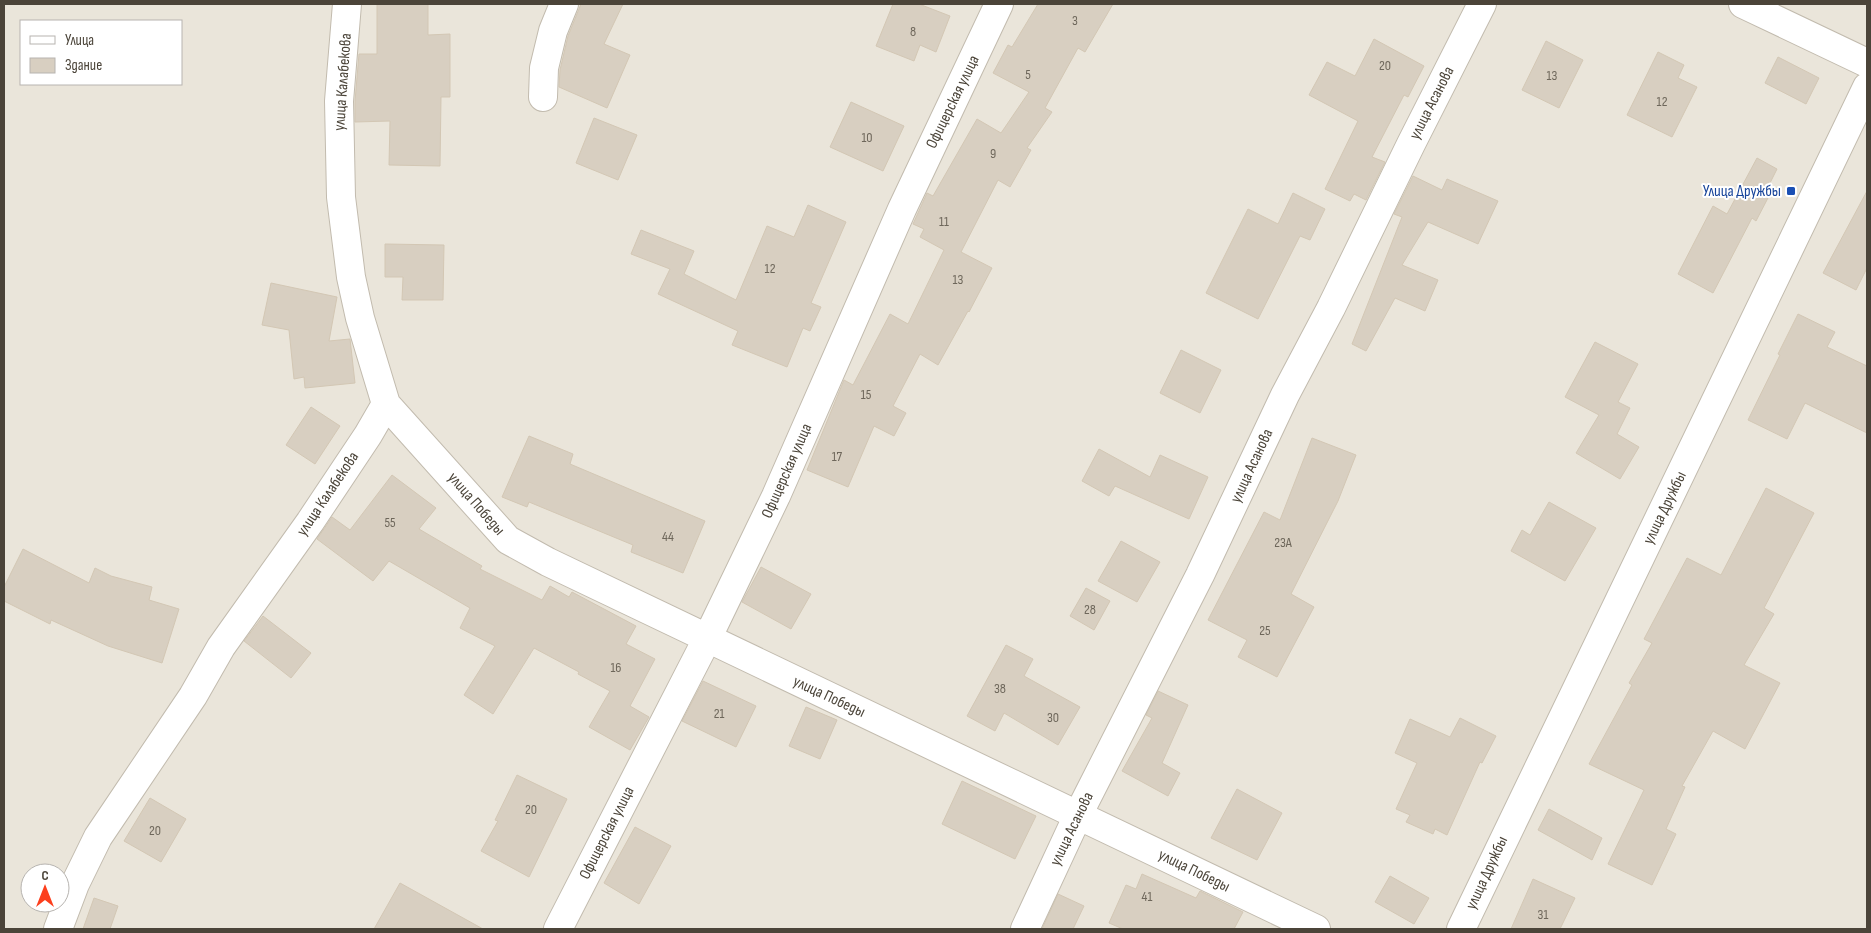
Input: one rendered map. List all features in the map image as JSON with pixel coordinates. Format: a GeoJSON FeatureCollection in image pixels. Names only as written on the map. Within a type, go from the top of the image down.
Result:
{"type":"FeatureCollection","features":[{"type":"Feature","properties":{"kind":"street","name":"улица Калабекова"},"geometry":{"type":"LineString","coordinates":[[58,929],[75,884],[98,837],[193,696],[221,647],[315,514],[368,435],[386,404],[360,318],[353,285],[341,197],[339,101],[347,4]]}},
{"type":"Feature","properties":{"kind":"street"},"geometry":{"type":"LineString","coordinates":[[543,97],[544,68],[553,31],[564,4]]}},
{"type":"Feature","properties":{"kind":"street","name":"Офицерская улица"},"geometry":{"type":"LineString","coordinates":[[558,929],[707,640],[776,496],[902,209],[999,4]]}},
{"type":"Feature","properties":{"kind":"street","name":"улица Асанова"},"geometry":{"type":"LineString","coordinates":[[1025,929],[1078,815],[1200,575],[1285,395],[1331,308],[1482,4]]}},
{"type":"Feature","properties":{"kind":"street"},"geometry":{"type":"LineString","coordinates":[[1743,4],[1867,63]]}},
{"type":"Feature","properties":{"kind":"street","name":"улица Дружбы"},"geometry":{"type":"LineString","coordinates":[[1460,929],[1867,87]]}},
{"type":"Feature","properties":{"kind":"street","name":"улица Победы"},"geometry":{"type":"LineString","coordinates":[[386,404],[508,540],[548,562],[707,640],[1316,929]]}},
{"type":"Feature","properties":{"kind":"shaded area"},"geometry":{"type":"Polygon","coordinates":[[[4,4],[1867,4],[1867,929],[4,929],[4,4]]]}},
{"type":"Feature","properties":{"kind":"building"},"geometry":{"type":"Polygon","coordinates":[[[377,4],[428,4],[428,35],[450,34],[450,97],[441,97],[440,166],[389,165],[390,121],[355,122],[359,54],[377,54],[377,4]]]}},
{"type":"Feature","properties":{"kind":"building"},"geometry":{"type":"Polygon","coordinates":[[[581,4],[623,4],[604,44],[630,55],[607,108],[559,87],[560,70],[568,36],[581,4]]]}},
{"type":"Feature","properties":{"kind":"building"},"geometry":{"type":"Polygon","coordinates":[[[893,4],[919,4],[950,16],[936,52],[920,45],[914,61],[876,46],[893,4]]]}},
{"type":"Feature","properties":{"kind":"building"},"geometry":{"type":"Polygon","coordinates":[[[1038,4],[1113,4],[1085,52],[1078,48],[1045,108],[1052,112],[1027,148],[1031,150],[1010,187],[998,180],[961,252],[992,268],[938,365],[920,354],[893,406],[906,413],[894,436],[874,426],[848,487],[807,470],[844,380],[853,385],[890,314],[908,324],[944,250],[920,237],[924,229],[913,224],[927,193],[933,196],[977,119],[1001,133],[1029,92],[993,73],[1008,45],[1012,47],[1038,4]]]}},
{"type":"Feature","properties":{"kind":"building"},"geometry":{"type":"Polygon","coordinates":[[[1374,39],[1424,66],[1408,97],[1404,95],[1372,157],[1385,162],[1366,200],[1354,194],[1350,201],[1325,189],[1358,121],[1309,95],[1327,62],[1355,76],[1374,39]]]}},
{"type":"Feature","properties":{"kind":"building"},"geometry":{"type":"Polygon","coordinates":[[[1546,41],[1583,60],[1559,108],[1522,90],[1546,41]]]}},
{"type":"Feature","properties":{"kind":"building"},"geometry":{"type":"Polygon","coordinates":[[[1658,52],[1684,65],[1678,78],[1697,87],[1672,137],[1627,115],[1658,52]]]}},
{"type":"Feature","properties":{"kind":"building"},"geometry":{"type":"Polygon","coordinates":[[[1778,57],[1819,78],[1806,104],[1765,83],[1778,57]]]}},
{"type":"Feature","properties":{"kind":"building"},"geometry":{"type":"Polygon","coordinates":[[[851,102],[904,126],[883,171],[830,147],[851,102]]]}},
{"type":"Feature","properties":{"kind":"building"},"geometry":{"type":"Polygon","coordinates":[[[594,118],[637,135],[618,180],[576,163],[594,118]]]}},
{"type":"Feature","properties":{"kind":"building"},"geometry":{"type":"Polygon","coordinates":[[[1757,158],[1777,169],[1765,193],[1769,196],[1756,221],[1752,218],[1713,293],[1678,274],[1713,206],[1727,214],[1757,158]]]}},
{"type":"Feature","properties":{"kind":"building"},"geometry":{"type":"Polygon","coordinates":[[[1413,176],[1442,190],[1447,179],[1498,201],[1478,244],[1428,222],[1402,265],[1438,280],[1425,311],[1395,298],[1366,351],[1352,344],[1402,217],[1394,214],[1413,176]]]}},
{"type":"Feature","properties":{"kind":"building"},"geometry":{"type":"Polygon","coordinates":[[[1867,191],[1867,268],[1856,290],[1823,273],[1867,191]]]}},
{"type":"Feature","properties":{"kind":"building"},"geometry":{"type":"Polygon","coordinates":[[[1293,193],[1325,209],[1310,240],[1300,236],[1258,319],[1206,293],[1248,209],[1278,224],[1293,193]]]}},
{"type":"Feature","properties":{"kind":"building"},"geometry":{"type":"Polygon","coordinates":[[[808,205],[846,222],[811,303],[821,307],[810,331],[803,328],[787,367],[732,345],[738,331],[658,294],[670,269],[631,254],[641,230],[694,251],[684,274],[736,300],[767,226],[794,237],[808,205]]]}},
{"type":"Feature","properties":{"kind":"building"},"geometry":{"type":"Polygon","coordinates":[[[385,244],[444,245],[443,300],[402,300],[403,277],[385,277],[385,244]]]}},
{"type":"Feature","properties":{"kind":"building"},"geometry":{"type":"Polygon","coordinates":[[[271,283],[337,297],[329,341],[350,339],[355,383],[305,388],[304,377],[294,379],[289,330],[262,325],[271,283]]]}},
{"type":"Feature","properties":{"kind":"building"},"geometry":{"type":"Polygon","coordinates":[[[1798,314],[1835,332],[1827,347],[1867,366],[1867,433],[1805,403],[1787,439],[1748,420],[1798,314]]]}},
{"type":"Feature","properties":{"kind":"building"},"geometry":{"type":"Polygon","coordinates":[[[1595,342],[1638,364],[1618,402],[1630,408],[1617,434],[1639,447],[1620,479],[1576,453],[1599,415],[1565,397],[1595,342]]]}},
{"type":"Feature","properties":{"kind":"building"},"geometry":{"type":"Polygon","coordinates":[[[1181,350],[1221,370],[1200,413],[1160,393],[1181,350]]]}},
{"type":"Feature","properties":{"kind":"building"},"geometry":{"type":"Polygon","coordinates":[[[311,407],[340,426],[315,464],[286,445],[311,407]]]}},
{"type":"Feature","properties":{"kind":"building"},"geometry":{"type":"Polygon","coordinates":[[[529,436],[573,454],[570,464],[705,521],[683,573],[631,552],[633,545],[529,502],[527,507],[502,497],[529,436]]]}},
{"type":"Feature","properties":{"kind":"building"},"geometry":{"type":"Polygon","coordinates":[[[1312,438],[1356,455],[1338,501],[1291,594],[1314,607],[1277,677],[1238,657],[1247,640],[1208,620],[1264,512],[1280,520],[1312,438]]]}},
{"type":"Feature","properties":{"kind":"building"},"geometry":{"type":"Polygon","coordinates":[[[1099,449],[1150,477],[1160,455],[1208,477],[1189,519],[1115,486],[1109,496],[1082,481],[1099,449]]]}},
{"type":"Feature","properties":{"kind":"building"},"geometry":{"type":"Polygon","coordinates":[[[392,475],[436,508],[419,529],[482,566],[480,569],[542,600],[550,586],[569,597],[572,592],[636,626],[626,644],[655,659],[630,706],[649,717],[630,750],[589,727],[610,691],[534,648],[493,714],[464,695],[495,646],[460,628],[470,608],[389,561],[373,581],[317,539],[332,517],[350,530],[392,475]]]}},
{"type":"Feature","properties":{"kind":"building"},"geometry":{"type":"Polygon","coordinates":[[[1766,488],[1814,513],[1764,608],[1774,614],[1744,665],[1780,683],[1745,749],[1713,731],[1682,786],[1685,787],[1666,829],[1676,834],[1652,885],[1608,864],[1644,790],[1589,764],[1632,685],[1629,683],[1652,643],[1644,639],[1687,558],[1721,575],[1766,488]]]}},
{"type":"Feature","properties":{"kind":"building"},"geometry":{"type":"Polygon","coordinates":[[[1549,502],[1596,528],[1565,581],[1511,551],[1522,530],[1530,535],[1549,502]]]}},
{"type":"Feature","properties":{"kind":"building"},"geometry":{"type":"Polygon","coordinates":[[[1121,541],[1160,562],[1137,602],[1098,581],[1121,541]]]}},
{"type":"Feature","properties":{"kind":"building"},"geometry":{"type":"Polygon","coordinates":[[[23,549],[89,583],[95,568],[111,576],[152,587],[149,600],[179,609],[162,663],[108,646],[51,620],[50,624],[4,601],[4,587],[23,549]]]}},
{"type":"Feature","properties":{"kind":"building"},"geometry":{"type":"Polygon","coordinates":[[[761,567],[811,594],[791,629],[742,602],[761,567]]]}},
{"type":"Feature","properties":{"kind":"building"},"geometry":{"type":"Polygon","coordinates":[[[1086,588],[1110,601],[1094,630],[1070,616],[1086,588]]]}},
{"type":"Feature","properties":{"kind":"building"},"geometry":{"type":"Polygon","coordinates":[[[263,616],[311,653],[291,678],[244,641],[263,616]]]}},
{"type":"Feature","properties":{"kind":"building"},"geometry":{"type":"Polygon","coordinates":[[[1006,645],[1033,659],[1024,676],[1080,707],[1058,745],[1004,713],[995,731],[967,716],[1006,645]]]}},
{"type":"Feature","properties":{"kind":"building"},"geometry":{"type":"Polygon","coordinates":[[[703,681],[756,706],[736,747],[682,721],[703,681]]]}},
{"type":"Feature","properties":{"kind":"building"},"geometry":{"type":"Polygon","coordinates":[[[1158,691],[1188,705],[1162,763],[1180,773],[1168,796],[1122,771],[1152,718],[1146,715],[1158,691]]]}},
{"type":"Feature","properties":{"kind":"building"},"geometry":{"type":"Polygon","coordinates":[[[806,707],[837,720],[820,759],[789,746],[806,707]]]}},
{"type":"Feature","properties":{"kind":"building"},"geometry":{"type":"Polygon","coordinates":[[[1460,718],[1496,736],[1482,763],[1480,762],[1447,835],[1435,829],[1433,834],[1406,822],[1410,815],[1396,809],[1417,763],[1395,753],[1410,719],[1450,737],[1460,718]]]}},
{"type":"Feature","properties":{"kind":"building"},"geometry":{"type":"Polygon","coordinates":[[[517,775],[567,799],[529,877],[481,851],[498,821],[495,820],[517,775]]]}},
{"type":"Feature","properties":{"kind":"building"},"geometry":{"type":"Polygon","coordinates":[[[962,781],[1036,816],[1015,859],[942,824],[962,781]]]}},
{"type":"Feature","properties":{"kind":"building"},"geometry":{"type":"Polygon","coordinates":[[[1237,789],[1282,813],[1257,860],[1211,838],[1237,789]]]}},
{"type":"Feature","properties":{"kind":"building"},"geometry":{"type":"Polygon","coordinates":[[[150,798],[186,819],[161,862],[124,841],[150,798]]]}},
{"type":"Feature","properties":{"kind":"building"},"geometry":{"type":"Polygon","coordinates":[[[1549,809],[1602,838],[1592,860],[1538,830],[1549,809]]]}},
{"type":"Feature","properties":{"kind":"building"},"geometry":{"type":"Polygon","coordinates":[[[635,827],[671,846],[639,904],[604,883],[635,827]]]}},
{"type":"Feature","properties":{"kind":"building"},"geometry":{"type":"Polygon","coordinates":[[[1142,874],[1196,898],[1200,891],[1243,912],[1234,929],[1123,929],[1109,923],[1126,885],[1136,889],[1142,874]]]}},
{"type":"Feature","properties":{"kind":"building"},"geometry":{"type":"Polygon","coordinates":[[[1390,876],[1429,898],[1414,924],[1375,902],[1390,876]]]}},
{"type":"Feature","properties":{"kind":"building"},"geometry":{"type":"Polygon","coordinates":[[[1533,879],[1575,898],[1560,929],[1511,929],[1533,879]]]}},
{"type":"Feature","properties":{"kind":"building"},"geometry":{"type":"Polygon","coordinates":[[[400,883],[483,929],[374,929],[400,883]]]}},
{"type":"Feature","properties":{"kind":"building"},"geometry":{"type":"Polygon","coordinates":[[[1058,894],[1084,906],[1073,929],[1042,929],[1058,894]]]}},
{"type":"Feature","properties":{"kind":"building"},"geometry":{"type":"Polygon","coordinates":[[[94,898],[118,906],[110,929],[83,929],[94,898]]]}},
{"type":"Feature","properties":{"kind":"place","name":"Улица Дружбы"},"geometry":{"type":"Point","coordinates":[1791,191]}}]}
